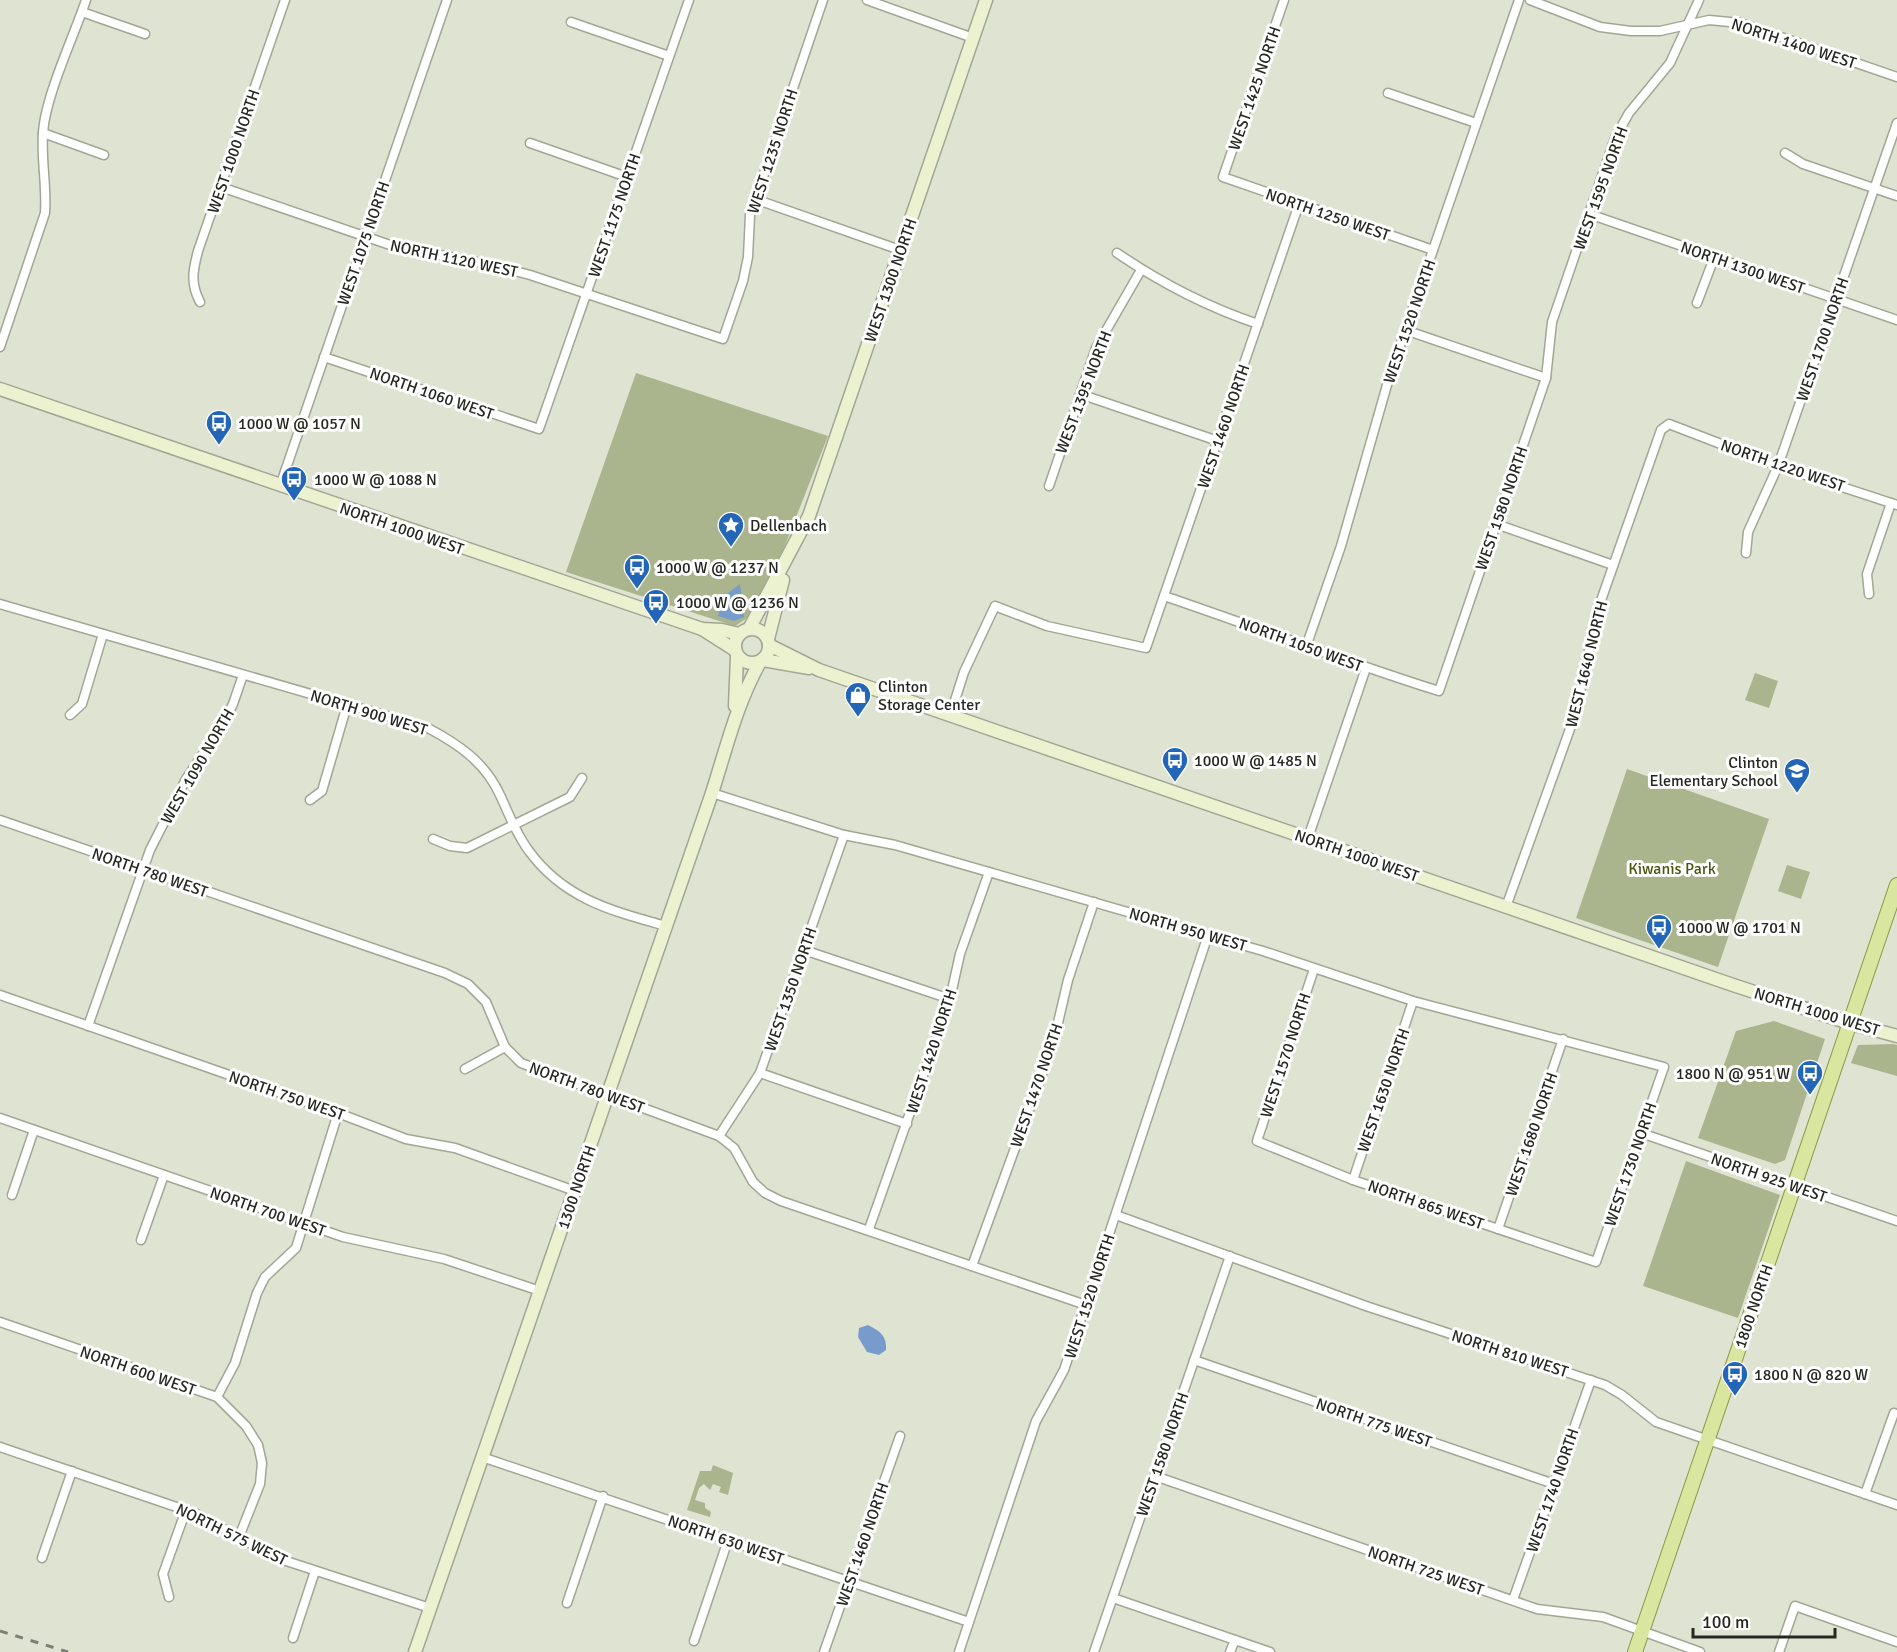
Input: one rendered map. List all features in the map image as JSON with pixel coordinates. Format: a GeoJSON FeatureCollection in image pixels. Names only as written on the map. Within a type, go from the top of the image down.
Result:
{"type":"FeatureCollection","features":[{"type":"Feature","properties":{"kind":"main road","name":"1800 NORTH"},"geometry":{"type":"LineString","coordinates":[[1635,1652],[1897,885]]}},
{"type":"Feature","properties":{"kind":"street"},"geometry":{"type":"LineString","coordinates":[[0,347],[45,213],[43,133],[47,111],[86,0]]}},
{"type":"Feature","properties":{"kind":"street","name":"WEST 1000 NORTH"},"geometry":{"type":"LineString","coordinates":[[200,302],[193,288],[192,273],[285,0]]}},
{"type":"Feature","properties":{"kind":"street","name":"WEST 1075 NORTH"},"geometry":{"type":"LineString","coordinates":[[280,486],[445,0]]}},
{"type":"Feature","properties":{"kind":"street","name":"WEST 1175 NORTH"},"geometry":{"type":"LineString","coordinates":[[539,429],[689,0]]}},
{"type":"Feature","properties":{"kind":"street","name":"WEST 1235 NORTH"},"geometry":{"type":"LineString","coordinates":[[723,339],[743,281],[748,257],[750,214],[824,0]]}},
{"type":"Feature","properties":{"kind":"street"},"geometry":{"type":"LineString","coordinates":[[867,0],[973,38]]}},
{"type":"Feature","properties":{"kind":"street","name":"WEST 1300 NORTH"},"geometry":{"type":"LineString","coordinates":[[744,632],[788,559],[809,516],[986,0]]}},
{"type":"Feature","properties":{"kind":"street","name":"WEST 1425 NORTH"},"geometry":{"type":"LineString","coordinates":[[1223,177],[1284,0]]}},
{"type":"Feature","properties":{"kind":"street","name":"WEST 1520 NORTH"},"geometry":{"type":"LineString","coordinates":[[1307,644],[1341,546],[1373,429],[1405,330],[1519,0]]}},
{"type":"Feature","properties":{"kind":"street","name":"NORTH 1400 WEST"},"geometry":{"type":"LineString","coordinates":[[1530,0],[1600,27],[1632,32],[1660,31],[1709,20],[1740,23],[1897,77]]}},
{"type":"Feature","properties":{"kind":"street","name":"WEST 1595 NORTH"},"geometry":{"type":"LineString","coordinates":[[1552,322],[1615,138],[1629,112],[1670,63],[1699,0]]}},
{"type":"Feature","properties":{"kind":"street"},"geometry":{"type":"LineString","coordinates":[[82,12],[145,34]]}},
{"type":"Feature","properties":{"kind":"street"},"geometry":{"type":"LineString","coordinates":[[571,22],[669,56]]}},
{"type":"Feature","properties":{"kind":"street"},"geometry":{"type":"LineString","coordinates":[[1388,93],[1476,123]]}},
{"type":"Feature","properties":{"kind":"street","name":"WEST 1700 NORTH"},"geometry":{"type":"LineString","coordinates":[[1746,553],[1748,532],[1778,466],[1897,123]]}},
{"type":"Feature","properties":{"kind":"street"},"geometry":{"type":"LineString","coordinates":[[43,133],[104,155]]}},
{"type":"Feature","properties":{"kind":"street"},"geometry":{"type":"LineString","coordinates":[[530,143],[627,177]]}},
{"type":"Feature","properties":{"kind":"street"},"geometry":{"type":"LineString","coordinates":[[1785,153],[1803,164],[1897,196]]}},
{"type":"Feature","properties":{"kind":"street","name":"NORTH 1250 WEST"},"geometry":{"type":"LineString","coordinates":[[1223,177],[1433,250]]}},
{"type":"Feature","properties":{"kind":"street","name":"NORTH 1120 WEST"},"geometry":{"type":"LineString","coordinates":[[220,187],[366,237],[437,256],[493,265],[723,339]]}},
{"type":"Feature","properties":{"kind":"street"},"geometry":{"type":"LineString","coordinates":[[755,199],[900,250]]}},
{"type":"Feature","properties":{"kind":"street","name":"WEST 1460 NORTH"},"geometry":{"type":"LineString","coordinates":[[950,716],[964,672],[995,606],[1047,626],[1146,648],[1299,204]]}},
{"type":"Feature","properties":{"kind":"street","name":"NORTH 1300 WEST"},"geometry":{"type":"LineString","coordinates":[[1589,214],[1897,320]]}},
{"type":"Feature","properties":{"kind":"street"},"geometry":{"type":"LineString","coordinates":[[1117,253],[1141,270],[1198,301],[1258,324]]}},
{"type":"Feature","properties":{"kind":"street"},"geometry":{"type":"LineString","coordinates":[[1697,303],[1714,258]]}},
{"type":"Feature","properties":{"kind":"street","name":"WEST 1395 NORTH"},"geometry":{"type":"LineString","coordinates":[[1049,486],[1096,348],[1141,270]]}},
{"type":"Feature","properties":{"kind":"street","name":"WEST 1580 NORTH"},"geometry":{"type":"LineString","coordinates":[[1439,691],[1546,378],[1552,322]]}},
{"type":"Feature","properties":{"kind":"street"},"geometry":{"type":"LineString","coordinates":[[1405,330],[1546,378]]}},
{"type":"Feature","properties":{"kind":"street","name":"NORTH 1060 WEST"},"geometry":{"type":"LineString","coordinates":[[324,357],[539,429]]}},
{"type":"Feature","properties":{"kind":"street","name":"NORTH 1000 WEST"},"geometry":{"type":"LineString","coordinates":[[0,389],[702,629],[744,632]]}},
{"type":"Feature","properties":{"kind":"street"},"geometry":{"type":"LineString","coordinates":[[1080,394],[1218,441]]}},
{"type":"Feature","properties":{"kind":"street","name":"NORTH 1220 WEST"},"geometry":{"type":"LineString","coordinates":[[1669,424],[1778,466],[1894,504]]}},
{"type":"Feature","properties":{"kind":"street","name":"WEST 1640 NORTH"},"geometry":{"type":"LineString","coordinates":[[1506,907],[1575,715],[1591,637],[1613,565],[1661,430],[1669,424]]}},
{"type":"Feature","properties":{"kind":"street"},"geometry":{"type":"LineString","coordinates":[[1869,594],[1867,574],[1894,504]]}},
{"type":"Feature","properties":{"kind":"street"},"geometry":{"type":"LineString","coordinates":[[1496,524],[1613,565]]}},
{"type":"Feature","properties":{"kind":"street","name":"WEST 1300 NORTH"},"geometry":{"type":"LineString","coordinates":[[769,642],[788,559]]}},
{"type":"Feature","properties":{"kind":"street","name":"NORTH 1050 WEST"},"geometry":{"type":"LineString","coordinates":[[1164,596],[1307,644],[1366,668],[1439,691]]}},
{"type":"Feature","properties":{"kind":"street","name":"NORTH 900 WEST"},"geometry":{"type":"LineString","coordinates":[[0,604],[428,728],[459,745],[480,764],[499,792],[513,825],[529,851],[547,872],[595,906],[666,926]]}},
{"type":"Feature","properties":{"kind":"street","name":"NORTH 1000 WEST"},"geometry":{"type":"LineString","coordinates":[[702,629],[736,653]]}},
{"type":"Feature","properties":{"kind":"street"},"geometry":{"type":"LineString","coordinates":[[760,631],[769,642],[761,661],[746,663],[736,653],[744,632],[760,631]]}},
{"type":"Feature","properties":{"kind":"street"},"geometry":{"type":"LineString","coordinates":[[70,715],[82,704],[103,634]]}},
{"type":"Feature","properties":{"kind":"street","name":"NORTH 1000 WEST"},"geometry":{"type":"LineString","coordinates":[[769,642],[819,670],[950,716],[1849,1023],[1897,1036]]}},
{"type":"Feature","properties":{"kind":"street","name":"1300 NORTH"},"geometry":{"type":"LineString","coordinates":[[734,722],[736,653]]}},
{"type":"Feature","properties":{"kind":"street","name":"NORTH 1000 WEST"},"geometry":{"type":"LineString","coordinates":[[761,661],[819,670]]}},
{"type":"Feature","properties":{"kind":"street","name":"1300 NORTH"},"geometry":{"type":"LineString","coordinates":[[416,1652],[712,793],[734,722],[749,681],[761,661]]}},
{"type":"Feature","properties":{"kind":"street"},"geometry":{"type":"LineString","coordinates":[[1308,838],[1366,668]]}},
{"type":"Feature","properties":{"kind":"street","name":"WEST 1090 NORTH"},"geometry":{"type":"LineString","coordinates":[[88,1026],[150,850],[186,779],[233,704],[243,675]]}},
{"type":"Feature","properties":{"kind":"street"},"geometry":{"type":"LineString","coordinates":[[310,800],[322,791],[347,705]]}},
{"type":"Feature","properties":{"kind":"street"},"geometry":{"type":"LineString","coordinates":[[433,839],[450,846],[467,848],[570,797],[582,778]]}},
{"type":"Feature","properties":{"kind":"street","name":"NORTH 950 WEST"},"geometry":{"type":"LineString","coordinates":[[712,793],[844,835],[896,845],[1208,935],[1413,1000],[1664,1067]]}},
{"type":"Feature","properties":{"kind":"street","name":"NORTH 780 WEST"},"geometry":{"type":"LineString","coordinates":[[0,820],[452,976],[468,984],[486,1002],[505,1047],[521,1063],[719,1136],[734,1148],[753,1182],[765,1193],[1086,1305]]}},
{"type":"Feature","properties":{"kind":"street","name":"WEST 1350 NORTH"},"geometry":{"type":"LineString","coordinates":[[719,1136],[760,1073],[844,835]]}},
{"type":"Feature","properties":{"kind":"street","name":"WEST 1420 NORTH"},"geometry":{"type":"LineString","coordinates":[[869,1230],[950,999],[960,954],[989,872]]}},
{"type":"Feature","properties":{"kind":"street","name":"WEST 1470 NORTH"},"geometry":{"type":"LineString","coordinates":[[972,1266],[1053,1044],[1068,980],[1094,902]]}},
{"type":"Feature","properties":{"kind":"street","name":"WEST 1520 NORTH"},"geometry":{"type":"LineString","coordinates":[[958,1652],[1036,1421],[1064,1370],[1208,935]]}},
{"type":"Feature","properties":{"kind":"street"},"geometry":{"type":"LineString","coordinates":[[804,950],[950,999]]}},
{"type":"Feature","properties":{"kind":"street","name":"WEST 1570 NORTH"},"geometry":{"type":"LineString","coordinates":[[1257,1142],[1314,969]]}},
{"type":"Feature","properties":{"kind":"street","name":"NORTH 750 WEST"},"geometry":{"type":"LineString","coordinates":[[0,995],[406,1139],[455,1148],[575,1191]]}},
{"type":"Feature","properties":{"kind":"street","name":"WEST 1630 NORTH"},"geometry":{"type":"LineString","coordinates":[[1353,1180],[1413,1000]]}},
{"type":"Feature","properties":{"kind":"street","name":"WEST 1680 NORTH"},"geometry":{"type":"LineString","coordinates":[[1498,1229],[1563,1039]]}},
{"type":"Feature","properties":{"kind":"street"},"geometry":{"type":"LineString","coordinates":[[465,1069],[505,1047]]}},
{"type":"Feature","properties":{"kind":"street","name":"WEST 1730 NORTH"},"geometry":{"type":"LineString","coordinates":[[1596,1262],[1664,1067]]}},
{"type":"Feature","properties":{"kind":"street"},"geometry":{"type":"LineString","coordinates":[[760,1073],[907,1124]]}},
{"type":"Feature","properties":{"kind":"street"},"geometry":{"type":"LineString","coordinates":[[217,1397],[235,1363],[257,1293],[265,1277],[296,1248],[338,1113]]}},
{"type":"Feature","properties":{"kind":"street","name":"NORTH 700 WEST"},"geometry":{"type":"LineString","coordinates":[[0,1118],[343,1237],[444,1259],[540,1291]]}},
{"type":"Feature","properties":{"kind":"street"},"geometry":{"type":"LineString","coordinates":[[12,1195],[34,1130]]}},
{"type":"Feature","properties":{"kind":"street","name":"NORTH 925 WEST"},"geometry":{"type":"LineString","coordinates":[[1641,1133],[1897,1221]]}},
{"type":"Feature","properties":{"kind":"street","name":"NORTH 865 WEST"},"geometry":{"type":"LineString","coordinates":[[1257,1142],[1353,1180],[1596,1262]]}},
{"type":"Feature","properties":{"kind":"street"},"geometry":{"type":"LineString","coordinates":[[141,1240],[164,1175]]}},
{"type":"Feature","properties":{"kind":"street","name":"NORTH 810 WEST"},"geometry":{"type":"LineString","coordinates":[[1116,1215],[1366,1306],[1591,1380],[1622,1395],[1656,1422],[1897,1505]]}},
{"type":"Feature","properties":{"kind":"street","name":"WEST 1580 NORTH"},"geometry":{"type":"LineString","coordinates":[[1094,1652],[1230,1256]]}},
{"type":"Feature","properties":{"kind":"street","name":"NORTH 600 WEST"},"geometry":{"type":"LineString","coordinates":[[0,1322],[217,1397],[246,1426],[258,1445],[262,1463],[260,1484],[239,1537]]}},
{"type":"Feature","properties":{"kind":"street","name":"NORTH 775 WEST"},"geometry":{"type":"LineString","coordinates":[[1194,1360],[1554,1484]]}},
{"type":"Feature","properties":{"kind":"street","name":"WEST 1740 NORTH"},"geometry":{"type":"LineString","coordinates":[[1513,1600],[1591,1380]]}},
{"type":"Feature","properties":{"kind":"street"},"geometry":{"type":"LineString","coordinates":[[1866,1494],[1894,1413]]}},
{"type":"Feature","properties":{"kind":"street","name":"WEST 1460 NORTH"},"geometry":{"type":"LineString","coordinates":[[824,1652],[900,1436]]}},
{"type":"Feature","properties":{"kind":"street","name":"NORTH 575 WEST"},"geometry":{"type":"LineString","coordinates":[[0,1447],[186,1510],[277,1558],[430,1608]]}},
{"type":"Feature","properties":{"kind":"street","name":"NORTH 630 WEST"},"geometry":{"type":"LineString","coordinates":[[482,1457],[603,1496],[969,1622]]}},
{"type":"Feature","properties":{"kind":"street"},"geometry":{"type":"LineString","coordinates":[[42,1558],[72,1472]]}},
{"type":"Feature","properties":{"kind":"street","name":"NORTH 725 WEST"},"geometry":{"type":"LineString","coordinates":[[1155,1476],[1537,1609],[1603,1617],[1700,1652]]}},
{"type":"Feature","properties":{"kind":"street"},"geometry":{"type":"LineString","coordinates":[[567,1603],[603,1496]]}},
{"type":"Feature","properties":{"kind":"street"},"geometry":{"type":"LineString","coordinates":[[169,1598],[164,1574],[186,1510]]}},
{"type":"Feature","properties":{"kind":"street"},"geometry":{"type":"LineString","coordinates":[[694,1641],[728,1540]]}},
{"type":"Feature","properties":{"kind":"street"},"geometry":{"type":"LineString","coordinates":[[293,1638],[315,1571]]}},
{"type":"Feature","properties":{"kind":"street"},"geometry":{"type":"LineString","coordinates":[[1113,1598],[1270,1652]]}},
{"type":"Feature","properties":{"kind":"street"},"geometry":{"type":"LineString","coordinates":[[1779,1652],[1795,1606],[1897,1642]]}},
{"type":"Feature","properties":{"kind":"street"},"geometry":{"type":"LineString","coordinates":[[1230,1652],[1235,1640]]}},
{"type":"Feature","properties":{"kind":"green space"},"geometry":{"type":"Polygon","coordinates":[[[636,373],[828,436],[780,558],[755,613],[735,626],[566,572],[636,373]]]}},
{"type":"Feature","properties":{"kind":"green space"},"geometry":{"type":"Polygon","coordinates":[[[1755,673],[1778,681],[1769,708],[1745,700],[1755,673]]]}},
{"type":"Feature","properties":{"kind":"green space","name":"Kiwanis Park"},"geometry":{"type":"Polygon","coordinates":[[[1627,769],[1769,819],[1718,967],[1576,918],[1627,769]]]}},
{"type":"Feature","properties":{"kind":"green space"},"geometry":{"type":"Polygon","coordinates":[[[1787,865],[1810,872],[1801,899],[1778,891],[1787,865]]]}},
{"type":"Feature","properties":{"kind":"green space"},"geometry":{"type":"Polygon","coordinates":[[[1774,1021],[1825,1039],[1785,1160],[1775,1164],[1698,1138],[1736,1031],[1774,1021]]]}},
{"type":"Feature","properties":{"kind":"green space"},"geometry":{"type":"Polygon","coordinates":[[[1858,1045],[1897,1045],[1897,1076],[1851,1063],[1858,1045]]]}},
{"type":"Feature","properties":{"kind":"green space"},"geometry":{"type":"Polygon","coordinates":[[[1686,1161],[1780,1195],[1738,1318],[1643,1286],[1686,1161]]]}},
{"type":"Feature","properties":{"kind":"green space"},"geometry":{"type":"Polygon","coordinates":[[[713,1465],[733,1473],[728,1495],[719,1492],[721,1487],[713,1484],[710,1490],[704,1484],[699,1488],[695,1500],[705,1503],[705,1508],[711,1512],[710,1517],[687,1510],[700,1471],[711,1471],[713,1465]]]}},
{"type":"Feature","properties":{"kind":"water"},"geometry":{"type":"Polygon","coordinates":[[[740,584],[744,617],[734,621],[718,616],[724,596],[740,584]]]}},
{"type":"Feature","properties":{"kind":"water"},"geometry":{"type":"Polygon","coordinates":[[[868,1325],[884,1338],[886,1350],[879,1355],[867,1352],[858,1337],[859,1328],[868,1325]]]}},
{"type":"Feature","properties":{"kind":"railway"},"geometry":{"type":"LineString","coordinates":[[0,1631],[68,1652]]}},
{"type":"Feature","properties":{"kind":"place","name":"1000 W @ 1057 N"},"geometry":{"type":"Point","coordinates":[219,446]}},
{"type":"Feature","properties":{"kind":"place","name":"1000 W @ 1088 N"},"geometry":{"type":"Point","coordinates":[294,502]}},
{"type":"Feature","properties":{"kind":"place","name":"Dellenbach"},"geometry":{"type":"Point","coordinates":[731,548]}},
{"type":"Feature","properties":{"kind":"place","name":"1000 W @ 1237 N"},"geometry":{"type":"Point","coordinates":[637,590]}},
{"type":"Feature","properties":{"kind":"place","name":"1000 W @ 1236 N"},"geometry":{"type":"Point","coordinates":[656,625]}},
{"type":"Feature","properties":{"kind":"place","name":"Clinton Storage Center"},"geometry":{"type":"Point","coordinates":[858,718]}},
{"type":"Feature","properties":{"kind":"place","name":"1000 W @ 1485 N"},"geometry":{"type":"Point","coordinates":[1175,783]}},
{"type":"Feature","properties":{"kind":"place","name":"Clinton Elementary School"},"geometry":{"type":"Point","coordinates":[1797,794]}},
{"type":"Feature","properties":{"kind":"place","name":"1000 W @ 1701 N"},"geometry":{"type":"Point","coordinates":[1659,950]}},
{"type":"Feature","properties":{"kind":"place","name":"1800 N @ 951 W"},"geometry":{"type":"Point","coordinates":[1810,1096]}},
{"type":"Feature","properties":{"kind":"place","name":"1800 N @ 820 W"},"geometry":{"type":"Point","coordinates":[1735,1397]}}]}
